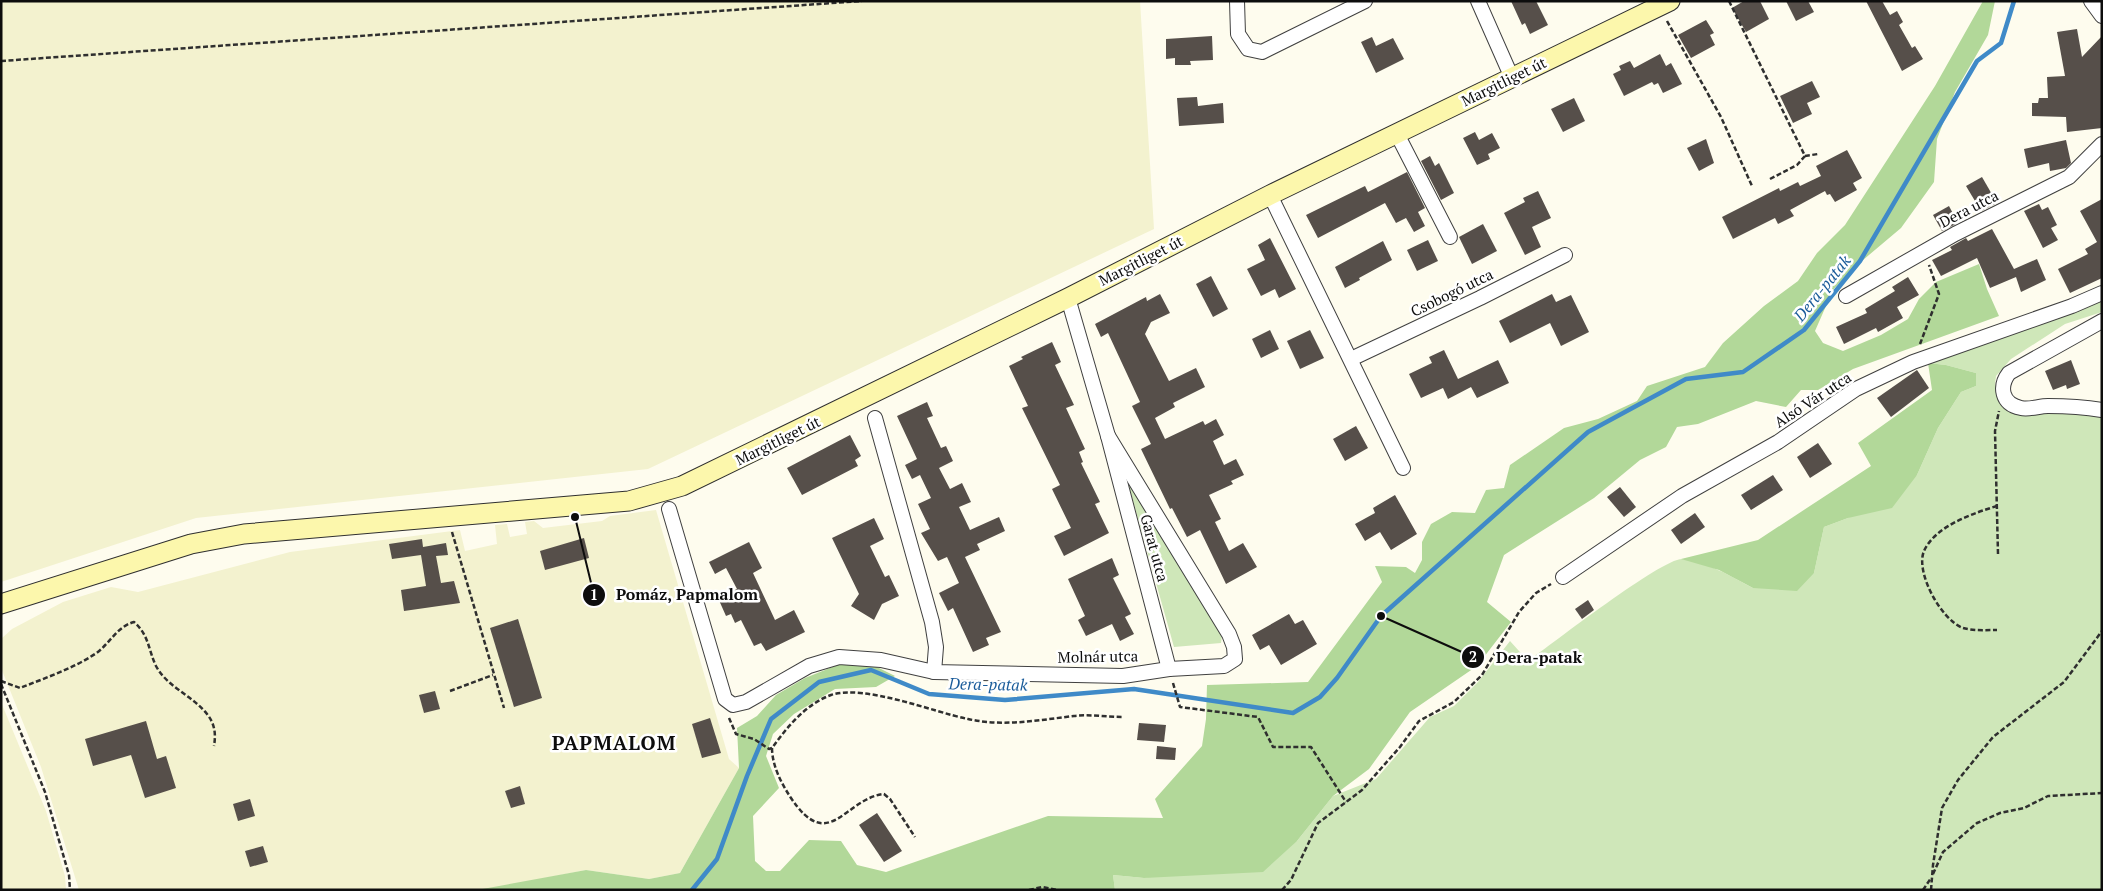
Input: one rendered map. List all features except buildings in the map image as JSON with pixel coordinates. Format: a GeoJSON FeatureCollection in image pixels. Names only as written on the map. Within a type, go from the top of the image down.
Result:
{"type":"FeatureCollection","features":[{"type":"Feature","properties":{"kind":"main road","name":"Margitliget út"},"geometry":{"type":"LineString","coordinates":[[1,604],[191,544],[271,530],[629,501],[682,486],[1068,298],[1270,195],[1665,4]]}},
{"type":"Feature","properties":{"kind":"street"},"geometry":{"type":"LineString","coordinates":[[1237,1],[1238,34],[1248,49],[1262,52],[1364,1]]}},
{"type":"Feature","properties":{"kind":"street"},"geometry":{"type":"LineString","coordinates":[[1478,1],[1512,78]]}},
{"type":"Feature","properties":{"kind":"street"},"geometry":{"type":"LineString","coordinates":[[2092,1],[2102,16]]}},
{"type":"Feature","properties":{"kind":"street"},"geometry":{"type":"LineString","coordinates":[[1396,134],[1450,238]]}},
{"type":"Feature","properties":{"kind":"street","name":"Dera utca"},"geometry":{"type":"LineString","coordinates":[[1846,296],[1924,252],[2069,177],[2102,144]]}},
{"type":"Feature","properties":{"kind":"street"},"geometry":{"type":"LineString","coordinates":[[1270,195],[1403,468]]}},
{"type":"Feature","properties":{"kind":"street","name":"Csobogó utca"},"geometry":{"type":"LineString","coordinates":[[1351,359],[1480,298],[1565,255]]}},
{"type":"Feature","properties":{"kind":"street","name":"Alsó Vár utca"},"geometry":{"type":"LineString","coordinates":[[1563,577],[1682,496],[1778,442],[1856,389],[1913,362],[2072,306],[2102,293]]}},
{"type":"Feature","properties":{"kind":"street","name":"Garat utca"},"geometry":{"type":"LineString","coordinates":[[1068,298],[1108,436],[1170,673]]}},
{"type":"Feature","properties":{"kind":"street"},"geometry":{"type":"LineString","coordinates":[[2102,321],[2009,373],[2002,381],[2003,393],[2009,401],[2021,409],[2046,406],[2102,410]]}},
{"type":"Feature","properties":{"kind":"street"},"geometry":{"type":"LineString","coordinates":[[875,418],[932,622],[936,647],[934,672]]}},
{"type":"Feature","properties":{"kind":"street","name":"Garat utca"},"geometry":{"type":"LineString","coordinates":[[1108,436],[1229,634]]}},
{"type":"Feature","properties":{"kind":"street"},"geometry":{"type":"LineString","coordinates":[[669,509],[725,699]]}},
{"type":"Feature","properties":{"kind":"street","name":"Molnár utca"},"geometry":{"type":"LineString","coordinates":[[725,699],[733,705],[746,702],[809,666],[840,657],[881,660],[934,672],[1122,676],[1170,673],[1224,666],[1235,659],[1234,647],[1229,634]]}},
{"type":"Feature","properties":{"kind":"path"},"geometry":{"type":"LineString","coordinates":[[1,61],[862,1]]}},
{"type":"Feature","properties":{"kind":"path"},"geometry":{"type":"LineString","coordinates":[[1729,1],[1805,156]]}},
{"type":"Feature","properties":{"kind":"path"},"geometry":{"type":"LineString","coordinates":[[1665,4],[1721,117],[1752,186]]}},
{"type":"Feature","properties":{"kind":"path"},"geometry":{"type":"LineString","coordinates":[[1770,179],[1797,165],[1805,156],[1818,154]]}},
{"type":"Feature","properties":{"kind":"path"},"geometry":{"type":"LineString","coordinates":[[1913,362],[1939,294],[1924,252]]}},
{"type":"Feature","properties":{"kind":"path"},"geometry":{"type":"LineString","coordinates":[[1998,554],[1995,431],[1999,412],[2009,401]]}},
{"type":"Feature","properties":{"kind":"path"},"geometry":{"type":"LineString","coordinates":[[1997,506],[1965,515],[1937,536],[1925,550],[1921,565],[1926,584],[1949,617],[1962,628],[1997,630]]}},
{"type":"Feature","properties":{"kind":"path"},"geometry":{"type":"LineString","coordinates":[[448,516],[504,708]]}},
{"type":"Feature","properties":{"kind":"path"},"geometry":{"type":"LineString","coordinates":[[1282,890],[1291,880],[1318,822],[1362,790],[1400,747],[1419,721],[1454,702],[1482,675],[1519,612],[1536,593],[1563,577]]}},
{"type":"Feature","properties":{"kind":"path"},"geometry":{"type":"LineString","coordinates":[[1,682],[20,688],[78,665],[98,652],[124,625],[134,622],[143,630],[157,667],[170,683],[208,714],[217,733],[214,746]]}},
{"type":"Feature","properties":{"kind":"path"},"geometry":{"type":"LineString","coordinates":[[1932,890],[1932,877],[1942,808],[1958,780],[1993,737],[2064,682],[2102,631]]}},
{"type":"Feature","properties":{"kind":"path"},"geometry":{"type":"LineString","coordinates":[[1170,673],[1180,707],[1258,718],[1273,747],[1311,747],[1346,802]]}},
{"type":"Feature","properties":{"kind":"path"},"geometry":{"type":"LineString","coordinates":[[450,691],[493,675]]}},
{"type":"Feature","properties":{"kind":"path"},"geometry":{"type":"LineString","coordinates":[[1,682],[46,792],[69,875],[70,890]]}},
{"type":"Feature","properties":{"kind":"path"},"geometry":{"type":"LineString","coordinates":[[915,837],[890,799],[884,794],[872,795],[836,821],[816,822],[802,814],[784,788],[772,759],[772,748],[784,732],[805,711],[831,695],[861,693],[970,720],[1026,723],[1076,716],[1123,718]]}},
{"type":"Feature","properties":{"kind":"path"},"geometry":{"type":"LineString","coordinates":[[725,699],[736,734],[754,739],[769,749],[772,748]]}},
{"type":"Feature","properties":{"kind":"path"},"geometry":{"type":"LineString","coordinates":[[1924,890],[1943,852],[1977,823],[2000,813],[2024,808],[2048,796],[2102,793]]}},
{"type":"Feature","properties":{"kind":"path"},"geometry":{"type":"LineString","coordinates":[[1029,890],[1042,887],[1057,890]]}},
{"type":"Feature","properties":{"kind":"green space"},"geometry":{"type":"Polygon","coordinates":[[[1,1],[1140,1],[1154,229],[648,469],[196,518],[1,582],[1,1]]]}},
{"type":"Feature","properties":{"kind":"green space"},"geometry":{"type":"Polygon","coordinates":[[[1983,1],[1995,1],[1988,35],[1955,92],[1937,139],[1934,182],[1901,228],[1850,271],[1833,290],[1815,331],[1823,343],[1843,351],[1881,335],[1908,319],[1919,299],[1936,282],[1979,264],[1987,289],[1999,316],[1853,369],[1818,390],[1801,390],[1786,407],[1756,401],[1698,424],[1677,427],[1666,447],[1640,460],[1594,498],[1504,555],[1487,602],[1511,622],[1477,666],[1410,712],[1369,769],[1333,796],[1297,841],[1263,872],[1144,878],[1113,875],[1115,890],[477,890],[586,870],[649,879],[680,873],[739,768],[737,728],[757,716],[776,695],[805,678],[845,662],[875,666],[895,676],[876,687],[835,689],[794,714],[773,734],[766,756],[779,788],[753,816],[755,861],[766,871],[780,871],[809,840],[841,841],[857,865],[886,872],[1048,816],[1163,818],[1155,799],[1202,746],[1206,719],[1207,685],[1308,682],[1382,582],[1375,566],[1406,567],[1415,573],[1422,560],[1422,542],[1431,524],[1452,512],[1475,513],[1486,490],[1504,488],[1510,465],[1564,428],[1598,419],[1637,401],[1647,386],[1705,367],[1723,343],[1764,306],[1798,281],[1817,253],[1845,225],[1935,86],[1983,1]]]}},
{"type":"Feature","properties":{"kind":"green space"},"geometry":{"type":"Polygon","coordinates":[[[2102,298],[2102,312],[2065,324],[2011,359],[1996,376],[1995,384],[1999,394],[2019,408],[2102,410],[2102,890],[1115,890],[1113,875],[1144,878],[1297,841],[1333,796],[1376,779],[1430,717],[1454,706],[1478,682],[1510,641],[1528,661],[1630,587],[1670,563],[1682,559],[1691,560],[1719,570],[1753,588],[1814,573],[1824,527],[1848,518],[1917,475],[1938,428],[1961,392],[1976,386],[1976,373],[1946,365],[1928,363],[2102,298]]]}},
{"type":"Feature","properties":{"kind":"green space"},"geometry":{"type":"Polygon","coordinates":[[[1928,363],[1946,365],[1976,373],[1976,386],[1961,392],[1938,428],[1917,475],[1892,508],[1848,518],[1824,527],[1814,573],[1797,591],[1753,588],[1719,570],[1681,559],[1758,540],[1871,466],[1858,443],[1932,390],[1928,363]]]}},
{"type":"Feature","properties":{"kind":"green space"},"geometry":{"type":"Polygon","coordinates":[[[1126,476],[1222,636],[1221,643],[1174,647],[1126,476]]]}},
{"type":"Feature","properties":{"kind":"green space"},"geometry":{"type":"Polygon","coordinates":[[[656,510],[729,759],[739,768],[680,873],[649,879],[586,870],[484,890],[79,890],[41,767],[1,668],[1,639],[12,629],[63,602],[111,587],[138,592],[290,552],[460,530],[465,551],[497,544],[495,525],[507,524],[510,537],[527,534],[525,522],[534,521],[543,528],[602,521],[610,516],[656,510]]]}},
{"type":"Feature","properties":{"kind":"green space"},"geometry":{"type":"Polygon","coordinates":[[[1,702],[46,811],[65,876],[66,890],[1,890],[1,702]]]}},
{"type":"Feature","properties":{"kind":"waterway","name":"Dera-patak"},"geometry":{"type":"LineString","coordinates":[[692,890],[717,859],[747,776],[771,719],[819,682],[871,670],[929,694],[1005,700],[1134,689],[1293,713],[1320,697],[1337,678],[1381,616],[1588,432],[1686,379],[1743,372],[1804,330],[1860,261],[1977,61],[2001,43],[2014,1]]}},
{"type":"Feature","properties":{"kind":"place","name":"Pomáz, Papmalom"},"geometry":{"type":"Point","coordinates":[575,517]}},
{"type":"Feature","properties":{"kind":"place","name":"Dera-patak"},"geometry":{"type":"Point","coordinates":[1381,616]}},
{"type":"Feature","properties":{"kind":"district","name":"PAPMALOM"},"geometry":{"type":"Point","coordinates":[614,743]}}]}
